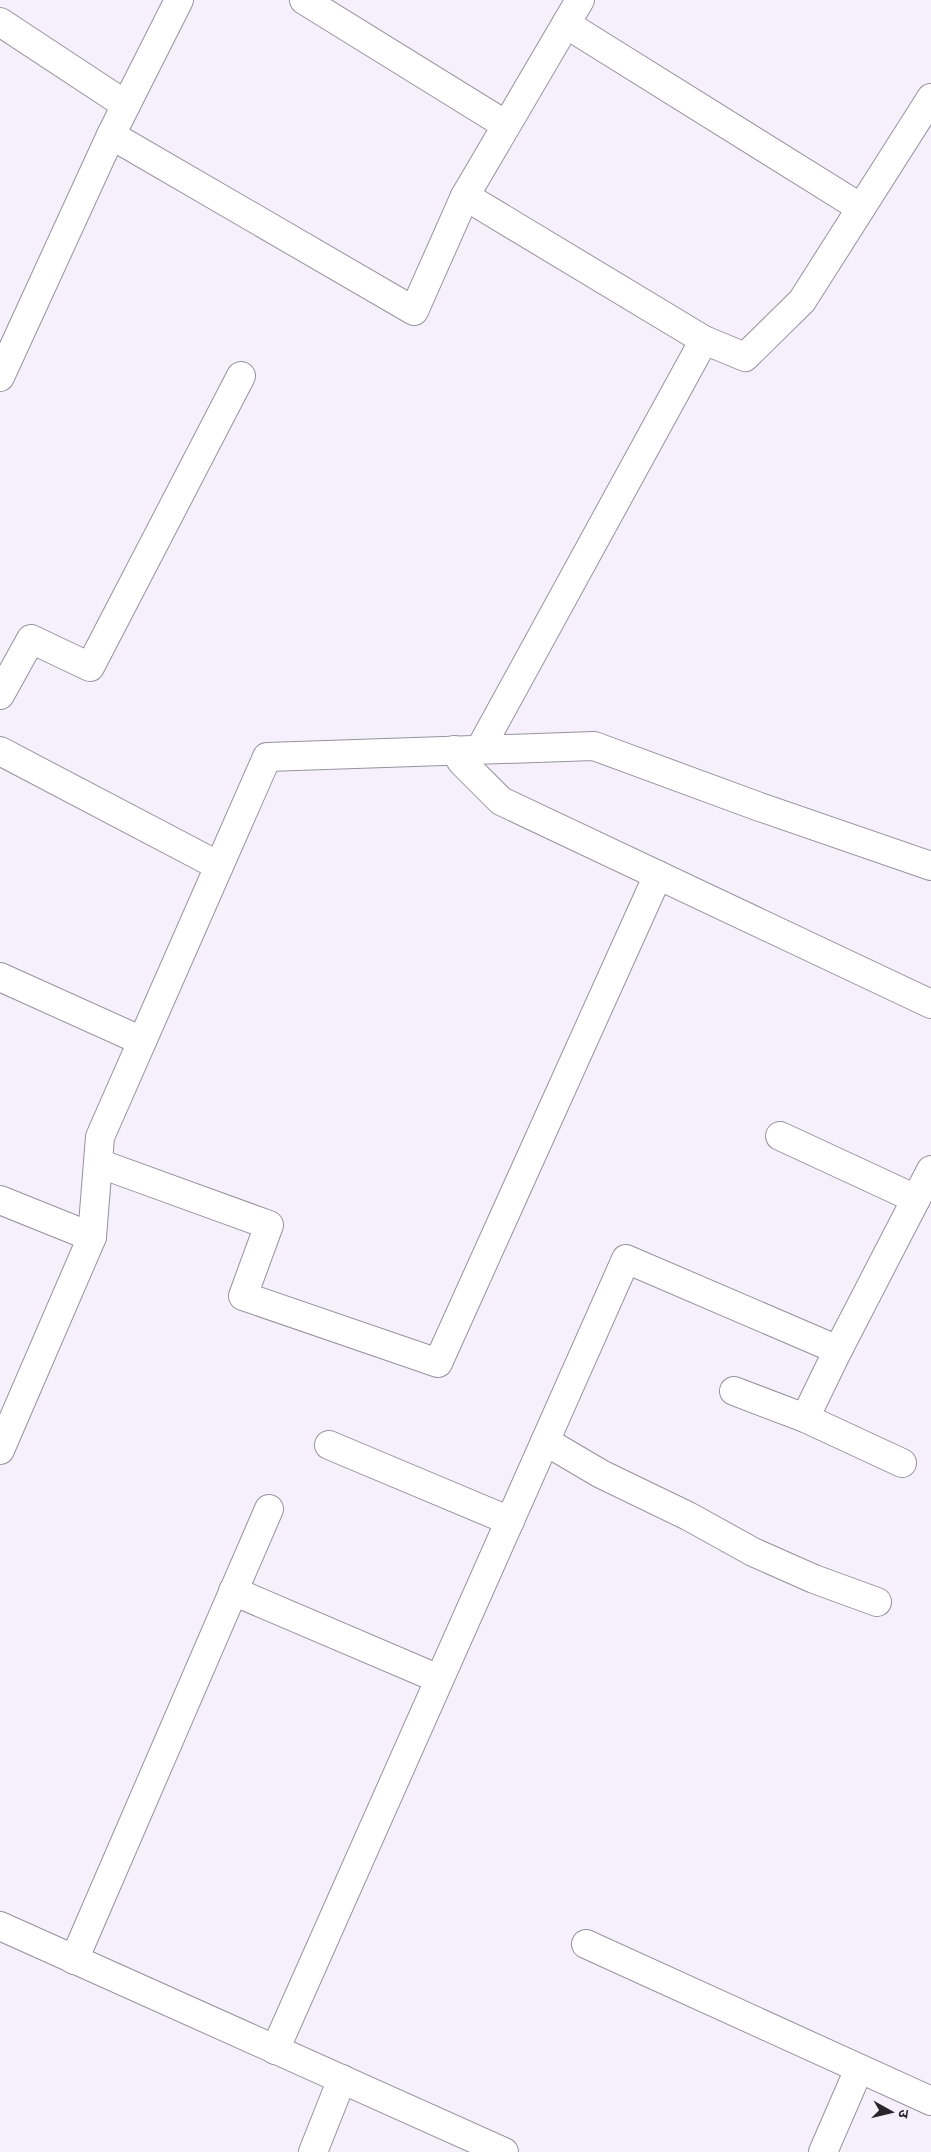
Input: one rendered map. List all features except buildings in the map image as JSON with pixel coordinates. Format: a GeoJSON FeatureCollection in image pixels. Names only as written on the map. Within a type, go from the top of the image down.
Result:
{"type":"FeatureCollection","features":[{"type":"Feature","properties":{"kind":"street"},"geometry":{"type":"LineString","coordinates":[[0,377],[111,135],[179,0]]}},
{"type":"Feature","properties":{"kind":"street"},"geometry":{"type":"LineString","coordinates":[[304,0],[506,125]]}},
{"type":"Feature","properties":{"kind":"street"},"geometry":{"type":"LineString","coordinates":[[111,135],[414,311],[465,196],[580,0]]}},
{"type":"Feature","properties":{"kind":"street"},"geometry":{"type":"LineString","coordinates":[[0,22],[126,105]]}},
{"type":"Feature","properties":{"kind":"street"},"geometry":{"type":"LineString","coordinates":[[566,24],[861,208]]}},
{"type":"Feature","properties":{"kind":"street"},"geometry":{"type":"LineString","coordinates":[[465,196],[704,340],[745,357],[802,301],[931,98]]}},
{"type":"Feature","properties":{"kind":"street"},"geometry":{"type":"LineString","coordinates":[[704,340],[467,749],[462,762],[501,801],[931,1004]]}},
{"type":"Feature","properties":{"kind":"street"},"geometry":{"type":"LineString","coordinates":[[0,695],[31,639],[90,667],[241,376]]}},
{"type":"Feature","properties":{"kind":"street"},"geometry":{"type":"LineString","coordinates":[[0,1450],[92,1237],[100,1137],[268,757],[594,746],[757,806],[931,866]]}},
{"type":"Feature","properties":{"kind":"street"},"geometry":{"type":"LineString","coordinates":[[0,751],[219,866]]}},
{"type":"Feature","properties":{"kind":"street"},"geometry":{"type":"LineString","coordinates":[[98,1163],[269,1225],[243,1296],[438,1363],[658,875]]}},
{"type":"Feature","properties":{"kind":"street"},"geometry":{"type":"LineString","coordinates":[[0,977],[142,1041]]}},
{"type":"Feature","properties":{"kind":"street"},"geometry":{"type":"LineString","coordinates":[[780,1136],[916,1200]]}},
{"type":"Feature","properties":{"kind":"street"},"geometry":{"type":"LineString","coordinates":[[805,1418],[931,1170]]}},
{"type":"Feature","properties":{"kind":"street"},"geometry":{"type":"LineString","coordinates":[[0,1200],[92,1237]]}},
{"type":"Feature","properties":{"kind":"street"},"geometry":{"type":"LineString","coordinates":[[275,2050],[626,1258],[838,1350]]}},
{"type":"Feature","properties":{"kind":"street"},"geometry":{"type":"LineString","coordinates":[[734,1391],[805,1418],[902,1463]]}},
{"type":"Feature","properties":{"kind":"street"},"geometry":{"type":"LineString","coordinates":[[545,1441],[601,1474],[688,1516],[753,1552],[814,1579],[877,1602]]}},
{"type":"Feature","properties":{"kind":"street"},"geometry":{"type":"LineString","coordinates":[[329,1445],[510,1521]]}},
{"type":"Feature","properties":{"kind":"street"},"geometry":{"type":"LineString","coordinates":[[74,1960],[269,1509]]}},
{"type":"Feature","properties":{"kind":"street"},"geometry":{"type":"LineString","coordinates":[[233,1591],[439,1680]]}},
{"type":"Feature","properties":{"kind":"street"},"geometry":{"type":"LineString","coordinates":[[0,1926],[504,2152]]}},
{"type":"Feature","properties":{"kind":"street"},"geometry":{"type":"LineString","coordinates":[[586,1944],[931,2101]]}},
{"type":"Feature","properties":{"kind":"street"},"geometry":{"type":"LineString","coordinates":[[823,2152],[859,2068]]}},
{"type":"Feature","properties":{"kind":"street"},"geometry":{"type":"LineString","coordinates":[[314,2152],[342,2079]]}}]}
